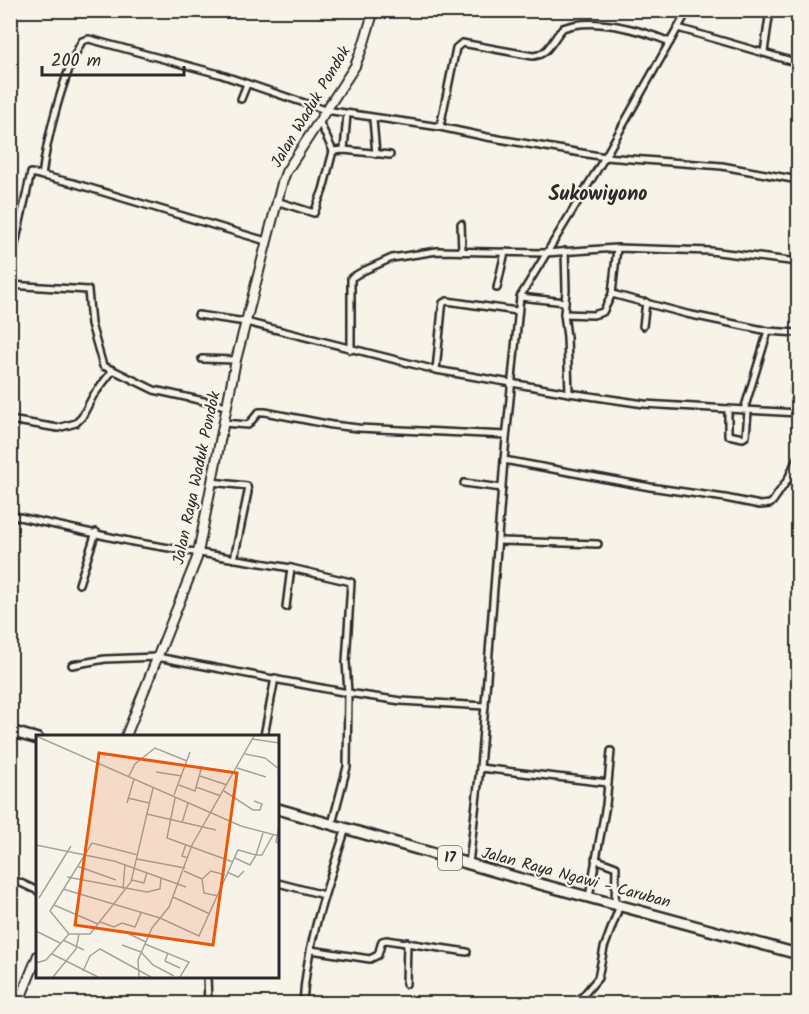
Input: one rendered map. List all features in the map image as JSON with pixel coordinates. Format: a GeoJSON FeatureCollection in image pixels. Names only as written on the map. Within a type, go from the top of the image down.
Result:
{"type":"FeatureCollection","features":[{"type":"Feature","properties":{"kind":"highway"},"geometry":{"type":"LineString","coordinates":[[10,731],[36,738]]}},
{"type":"Feature","properties":{"kind":"highway","name":"Jalan Raya Ngawi - Caruban"},"geometry":{"type":"LineString","coordinates":[[279,809],[798,954]]}},
{"type":"Feature","properties":{"kind":"street","name":"Jalan Waduk Pondok"},"geometry":{"type":"LineString","coordinates":[[246,322],[276,201],[286,172],[359,56],[374,10]]}},
{"type":"Feature","properties":{"kind":"street"},"geometry":{"type":"LineString","coordinates":[[469,864],[480,768],[506,435],[520,297],[604,157],[687,10]]}},
{"type":"Feature","properties":{"kind":"street"},"geometry":{"type":"LineString","coordinates":[[764,52],[770,10]]}},
{"type":"Feature","properties":{"kind":"street"},"geometry":{"type":"LineString","coordinates":[[440,128],[456,48],[462,42],[533,56],[542,55],[563,28],[584,24],[603,24],[642,31],[670,42]]}},
{"type":"Feature","properties":{"kind":"street"},"geometry":{"type":"LineString","coordinates":[[678,28],[798,63]]}},
{"type":"Feature","properties":{"kind":"street"},"geometry":{"type":"LineString","coordinates":[[42,176],[50,135],[73,57],[85,39],[219,74],[325,110],[604,157],[722,166],[798,180]]}},
{"type":"Feature","properties":{"kind":"street"},"geometry":{"type":"LineString","coordinates":[[241,99],[247,84]]}},
{"type":"Feature","properties":{"kind":"street"},"geometry":{"type":"LineString","coordinates":[[344,150],[347,114]]}},
{"type":"Feature","properties":{"kind":"street"},"geometry":{"type":"LineString","coordinates":[[373,119],[376,154]]}},
{"type":"Feature","properties":{"kind":"street"},"geometry":{"type":"LineString","coordinates":[[276,201],[314,213],[333,151],[320,121]]}},
{"type":"Feature","properties":{"kind":"street"},"geometry":{"type":"LineString","coordinates":[[333,151],[344,150],[390,156]]}},
{"type":"Feature","properties":{"kind":"street"},"geometry":{"type":"LineString","coordinates":[[10,267],[31,173],[266,241]]}},
{"type":"Feature","properties":{"kind":"street"},"geometry":{"type":"LineString","coordinates":[[461,224],[462,251]]}},
{"type":"Feature","properties":{"kind":"street"},"geometry":{"type":"LineString","coordinates":[[351,350],[351,278],[392,258],[437,251],[545,253],[617,249],[710,251],[798,262]]}},
{"type":"Feature","properties":{"kind":"street"},"geometry":{"type":"LineString","coordinates":[[564,314],[593,315],[603,312],[612,294],[617,249]]}},
{"type":"Feature","properties":{"kind":"street"},"geometry":{"type":"LineString","coordinates":[[497,288],[504,252]]}},
{"type":"Feature","properties":{"kind":"street"},"geometry":{"type":"LineString","coordinates":[[565,252],[564,314],[569,393]]}},
{"type":"Feature","properties":{"kind":"street"},"geometry":{"type":"LineString","coordinates":[[10,285],[88,290],[91,324],[103,366],[154,390],[226,406]]}},
{"type":"Feature","properties":{"kind":"street"},"geometry":{"type":"LineString","coordinates":[[612,294],[687,314],[768,331],[798,333]]}},
{"type":"Feature","properties":{"kind":"street"},"geometry":{"type":"LineString","coordinates":[[520,297],[565,302]]}},
{"type":"Feature","properties":{"kind":"street"},"geometry":{"type":"LineString","coordinates":[[436,370],[443,303],[447,301],[517,311]]}},
{"type":"Feature","properties":{"kind":"street"},"geometry":{"type":"LineString","coordinates":[[643,326],[646,302]]}},
{"type":"Feature","properties":{"kind":"street"},"geometry":{"type":"LineString","coordinates":[[198,315],[246,322],[436,370],[635,404],[798,413]]}},
{"type":"Feature","properties":{"kind":"street","name":"Jalan Raya Waduk Pondok"},"geometry":{"type":"LineString","coordinates":[[126,735],[199,552],[226,406],[246,322]]}},
{"type":"Feature","properties":{"kind":"street"},"geometry":{"type":"LineString","coordinates":[[728,409],[728,435],[746,436],[746,411],[768,331]]}},
{"type":"Feature","properties":{"kind":"street"},"geometry":{"type":"LineString","coordinates":[[202,360],[236,360]]}},
{"type":"Feature","properties":{"kind":"street"},"geometry":{"type":"LineString","coordinates":[[10,420],[58,428],[76,423],[113,370]]}},
{"type":"Feature","properties":{"kind":"street"},"geometry":{"type":"LineString","coordinates":[[795,385],[794,392],[798,393]]}},
{"type":"Feature","properties":{"kind":"street"},"geometry":{"type":"LineString","coordinates":[[223,423],[248,425],[260,412],[265,412],[358,428],[506,435]]}},
{"type":"Feature","properties":{"kind":"street"},"geometry":{"type":"LineString","coordinates":[[504,460],[650,487],[765,505],[773,501],[780,491],[798,456]]}},
{"type":"Feature","properties":{"kind":"street"},"geometry":{"type":"LineString","coordinates":[[212,482],[247,486],[248,492],[234,559]]}},
{"type":"Feature","properties":{"kind":"street"},"geometry":{"type":"LineString","coordinates":[[464,483],[502,488]]}},
{"type":"Feature","properties":{"kind":"street"},"geometry":{"type":"LineString","coordinates":[[10,515],[96,532],[133,542],[291,568],[346,580],[352,585],[346,663],[347,767],[332,824]]}},
{"type":"Feature","properties":{"kind":"street"},"geometry":{"type":"LineString","coordinates":[[79,584],[96,532]]}},
{"type":"Feature","properties":{"kind":"street"},"geometry":{"type":"LineString","coordinates":[[498,541],[561,541],[598,544]]}},
{"type":"Feature","properties":{"kind":"street"},"geometry":{"type":"LineString","coordinates":[[286,607],[291,568]]}},
{"type":"Feature","properties":{"kind":"street"},"geometry":{"type":"LineString","coordinates":[[72,665],[113,658],[158,657],[401,701],[485,706]]}},
{"type":"Feature","properties":{"kind":"street"},"geometry":{"type":"LineString","coordinates":[[264,735],[275,678]]}},
{"type":"Feature","properties":{"kind":"street"},"geometry":{"type":"LineString","coordinates":[[589,897],[606,805],[611,751]]}},
{"type":"Feature","properties":{"kind":"street"},"geometry":{"type":"LineString","coordinates":[[480,768],[608,783]]}},
{"type":"Feature","properties":{"kind":"street"},"geometry":{"type":"LineString","coordinates":[[303,1004],[311,950],[324,895],[346,828]]}},
{"type":"Feature","properties":{"kind":"street"},"geometry":{"type":"LineString","coordinates":[[576,1004],[598,978],[604,948],[621,905],[616,867],[595,859]]}},
{"type":"Feature","properties":{"kind":"street"},"geometry":{"type":"LineString","coordinates":[[10,878],[36,890]]}},
{"type":"Feature","properties":{"kind":"street"},"geometry":{"type":"LineString","coordinates":[[279,883],[324,895]]}},
{"type":"Feature","properties":{"kind":"street"},"geometry":{"type":"LineString","coordinates":[[311,950],[370,959],[378,955],[383,940],[466,952]]}},
{"type":"Feature","properties":{"kind":"street"},"geometry":{"type":"LineString","coordinates":[[406,984],[407,942]]}},
{"type":"Feature","properties":{"kind":"street"},"geometry":{"type":"LineString","coordinates":[[18,1004],[36,960]]}},
{"type":"Feature","properties":{"kind":"street"},"geometry":{"type":"LineString","coordinates":[[207,978],[208,1004]]}},
{"type":"Feature","properties":{"kind":"district","name":"Sukowiyono"},"geometry":{"type":"Point","coordinates":[598,195]}}]}
